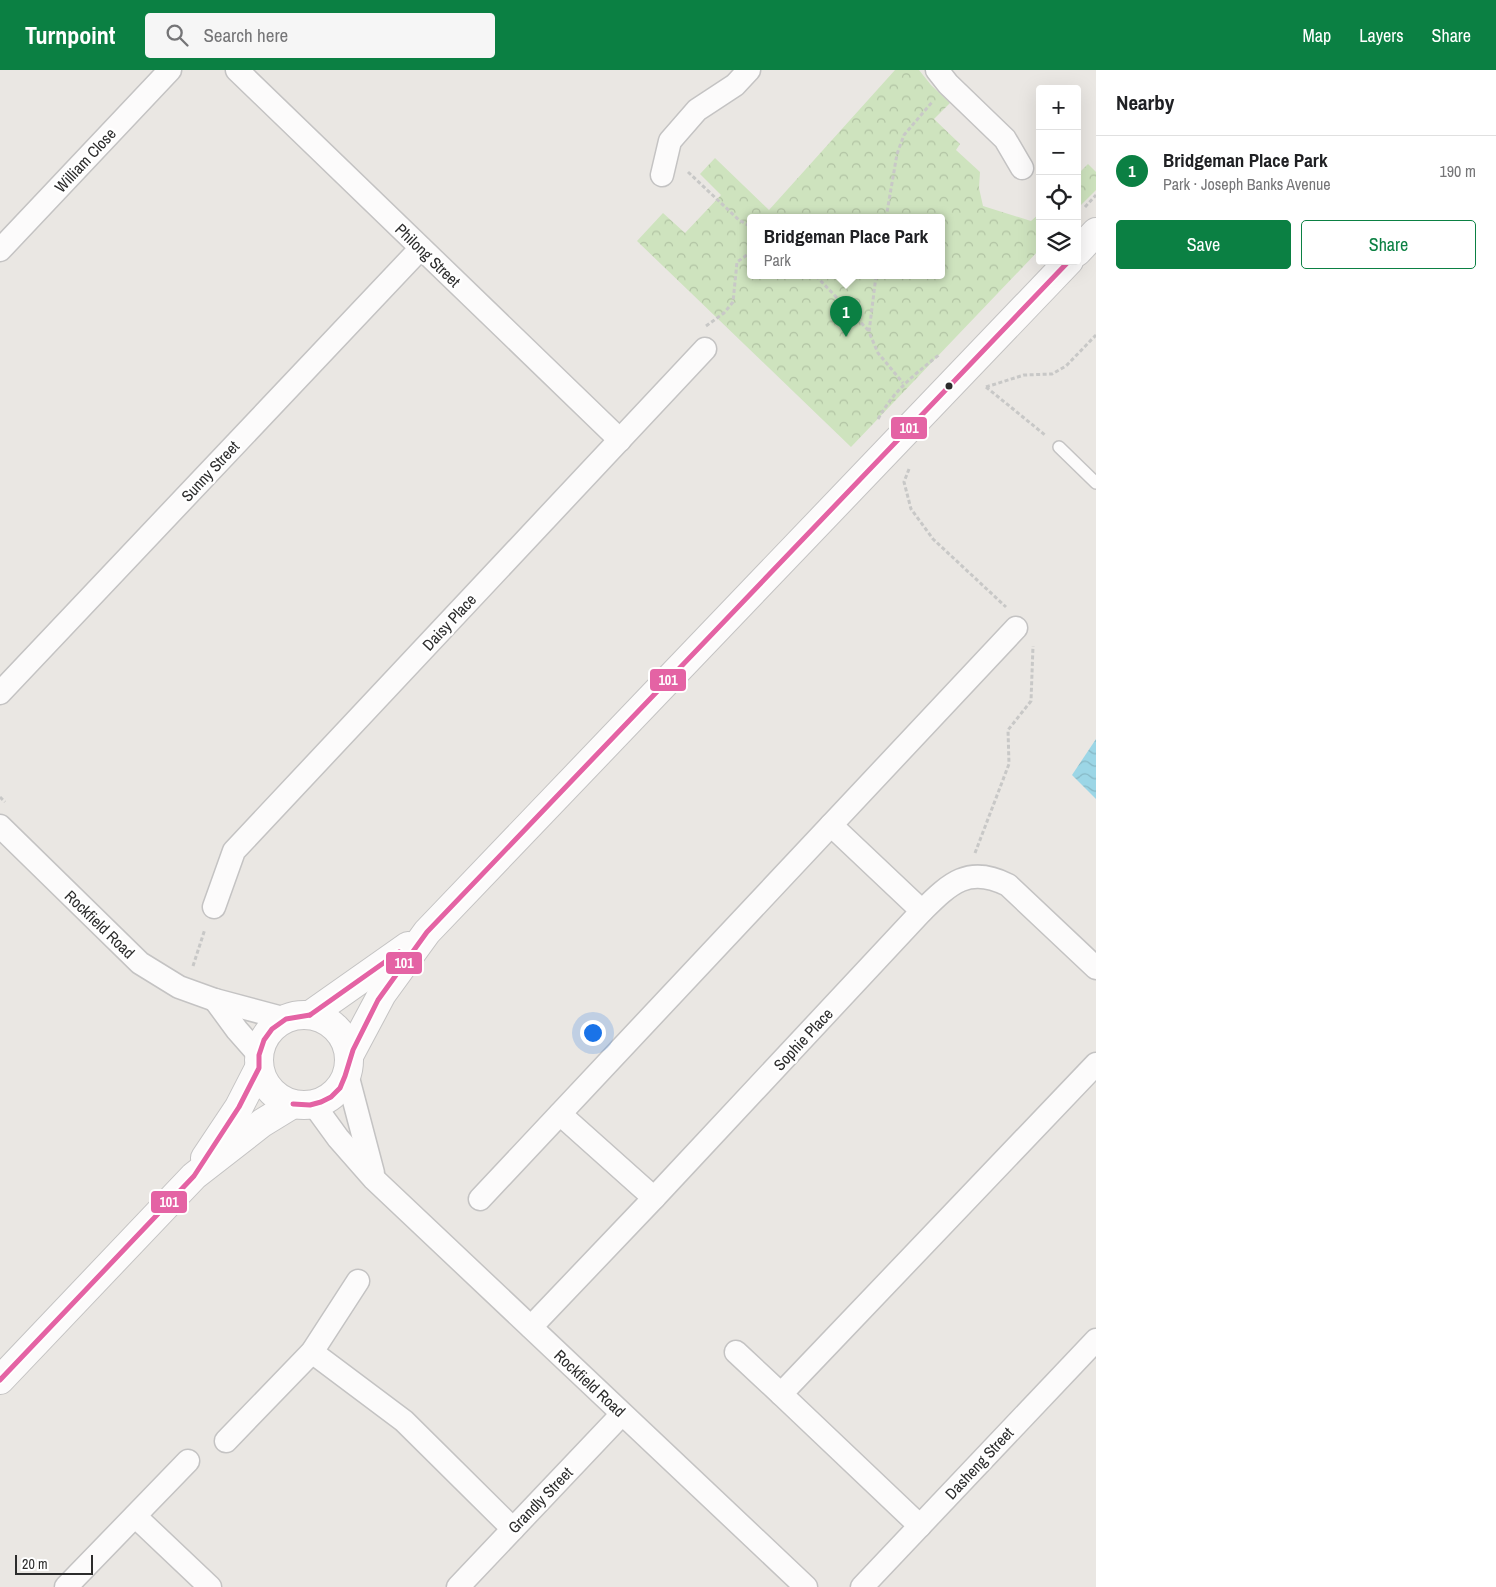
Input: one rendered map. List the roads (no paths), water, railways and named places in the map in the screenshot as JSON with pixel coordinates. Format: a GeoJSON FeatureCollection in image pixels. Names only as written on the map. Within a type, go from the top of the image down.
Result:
{"type":"FeatureCollection","features":[{"type":"Feature","properties":{"kind":"street","name":"William Close"},"geometry":{"type":"LineString","coordinates":[[0,250],[170,70]]}},
{"type":"Feature","properties":{"kind":"street","name":"Philong Street"},"geometry":{"type":"LineString","coordinates":[[237,70],[620,440]]}},
{"type":"Feature","properties":{"kind":"street"},"geometry":{"type":"LineString","coordinates":[[662,175],[670,141],[697,110],[735,85],[748,70]]}},
{"type":"Feature","properties":{"kind":"street"},"geometry":{"type":"LineString","coordinates":[[943,77],[1006,139],[1022,168]]}},
{"type":"Feature","properties":{"kind":"street"},"geometry":{"type":"LineString","coordinates":[[1081,248],[1096,232]]}},
{"type":"Feature","properties":{"kind":"street","name":"Sunny Street"},"geometry":{"type":"LineString","coordinates":[[0,693],[421,248]]}},
{"type":"Feature","properties":{"kind":"street"},"geometry":{"type":"LineString","coordinates":[[0,1380],[194,1176],[262,1123],[302,1105],[321,1103],[340,1088],[348,1065],[382,994],[427,932],[1064,265]]}},
{"type":"Feature","properties":{"kind":"street","name":"Daisy Place"},"geometry":{"type":"LineString","coordinates":[[214,907],[234,851],[620,440],[704,338]]}},
{"type":"Feature","properties":{"kind":"street"},"geometry":{"type":"LineString","coordinates":[[480,1199],[1016,628]]}},
{"type":"Feature","properties":{"kind":"street"},"geometry":{"type":"LineString","coordinates":[[831,825],[922,911]]}},
{"type":"Feature","properties":{"kind":"street","name":"Rockfield Road"},"geometry":{"type":"LineString","coordinates":[[0,826],[140,963],[179,987],[215,1000],[298,1017]]}},
{"type":"Feature","properties":{"kind":"street","name":"Sophie Place"},"geometry":{"type":"LineString","coordinates":[[531,1327],[922,911],[939,894],[961,878],[979,876],[994,878],[1008,885],[1096,968]]}},
{"type":"Feature","properties":{"kind":"street"},"geometry":{"type":"LineString","coordinates":[[194,1176],[239,1107],[259,1061],[264,1040],[272,1029],[298,1017],[427,932]]}},
{"type":"Feature","properties":{"kind":"street"},"geometry":{"type":"LineString","coordinates":[[215,1000],[259,1061],[263,1080],[272,1093],[282,1100],[302,1105]]}},
{"type":"Feature","properties":{"kind":"street"},"geometry":{"type":"LineString","coordinates":[[298,1017],[325,1020],[336,1028],[345,1040],[348,1065],[374,1179]]}},
{"type":"Feature","properties":{"kind":"street"},"geometry":{"type":"LineString","coordinates":[[781,1394],[1096,1064]]}},
{"type":"Feature","properties":{"kind":"street","name":"Rockfield Road"},"geometry":{"type":"LineString","coordinates":[[302,1105],[314,1105],[338,1138],[374,1179],[806,1587]]}},
{"type":"Feature","properties":{"kind":"street"},"geometry":{"type":"LineString","coordinates":[[560,1114],[654,1198]]}},
{"type":"Feature","properties":{"kind":"street"},"geometry":{"type":"LineString","coordinates":[[226,1441],[312,1352],[358,1281]]}},
{"type":"Feature","properties":{"kind":"street","name":"Dasheng Street"},"geometry":{"type":"LineString","coordinates":[[862,1587],[1096,1340]]}},
{"type":"Feature","properties":{"kind":"street"},"geometry":{"type":"LineString","coordinates":[[312,1352],[404,1421],[512,1529]]}},
{"type":"Feature","properties":{"kind":"street"},"geometry":{"type":"LineString","coordinates":[[736,1352],[920,1526]]}},
{"type":"Feature","properties":{"kind":"street","name":"Grandly Street"},"geometry":{"type":"LineString","coordinates":[[470,1583],[512,1529],[622,1414]]}},
{"type":"Feature","properties":{"kind":"street"},"geometry":{"type":"LineString","coordinates":[[66,1587],[188,1461]]}},
{"type":"Feature","properties":{"kind":"street"},"geometry":{"type":"LineString","coordinates":[[135,1516],[210,1587]]}},
{"type":"Feature","properties":{"kind":"lane"},"geometry":{"type":"LineString","coordinates":[[1059,447],[1096,483]]}},
{"type":"Feature","properties":{"kind":"water"},"geometry":{"type":"Polygon","coordinates":[[[1096,739],[1096,799],[1072,775],[1096,739]]]}},
{"type":"Feature","properties":{"kind":"place","name":"Bridgeman Place Park"},"geometry":{"type":"Point","coordinates":[846,337]}}]}
